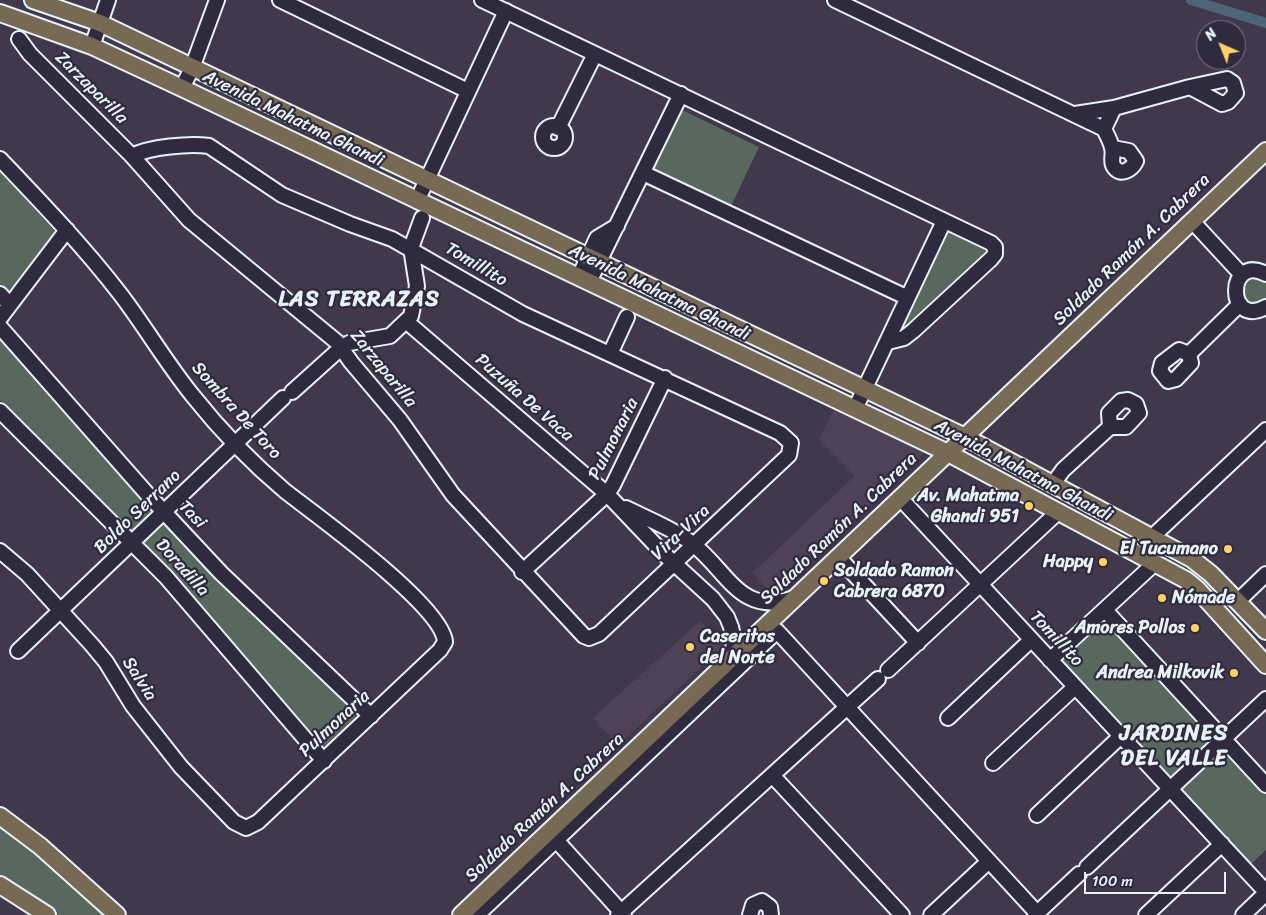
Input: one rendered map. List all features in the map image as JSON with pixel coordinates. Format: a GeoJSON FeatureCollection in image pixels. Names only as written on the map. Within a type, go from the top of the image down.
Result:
{"type":"FeatureCollection","features":[{"type":"Feature","properties":{"kind":"main road","name":"Avenida Mahatma Ghandi"},"geometry":{"type":"LineString","coordinates":[[33,0],[100,23],[965,437],[1152,537],[1203,567],[1238,600],[1266,631]]}},
{"type":"Feature","properties":{"kind":"main road","name":"Avenida Mahatma Ghandi"},"geometry":{"type":"LineString","coordinates":[[0,13],[92,46],[948,453],[1193,585],[1266,664]]}},
{"type":"Feature","properties":{"kind":"main road","name":"Soldado Ramón A. Cabrera"},"geometry":{"type":"LineString","coordinates":[[461,915],[1266,151]]}},
{"type":"Feature","properties":{"kind":"main road"},"geometry":{"type":"LineString","coordinates":[[0,816],[40,846],[116,915]]}},
{"type":"Feature","properties":{"kind":"main road"},"geometry":{"type":"LineString","coordinates":[[0,885],[47,915]]}},
{"type":"Feature","properties":{"kind":"street"},"geometry":{"type":"LineString","coordinates":[[92,46],[108,0]]}},
{"type":"Feature","properties":{"kind":"street"},"geometry":{"type":"LineString","coordinates":[[182,88],[192,68],[217,0]]}},
{"type":"Feature","properties":{"kind":"street"},"geometry":{"type":"LineString","coordinates":[[280,0],[468,91]]}},
{"type":"Feature","properties":{"kind":"street"},"geometry":{"type":"LineString","coordinates":[[482,0],[682,94],[991,243],[995,247],[995,254],[913,332],[904,338],[888,342]]}},
{"type":"Feature","properties":{"kind":"street"},"geometry":{"type":"LineString","coordinates":[[836,0],[1104,129],[1112,148]]}},
{"type":"Feature","properties":{"kind":"street"},"geometry":{"type":"LineString","coordinates":[[417,200],[506,11]]}},
{"type":"Feature","properties":{"kind":"street","name":"Zarzaparilla"},"geometry":{"type":"LineString","coordinates":[[19,39],[30,54],[132,156],[190,220],[342,346],[351,362],[400,420],[444,484],[522,572],[580,633],[589,638]]}},
{"type":"Feature","properties":{"kind":"street"},"geometry":{"type":"LineString","coordinates":[[558,128],[595,54]]}},
{"type":"Feature","properties":{"kind":"street"},"geometry":{"type":"LineString","coordinates":[[1075,114],[1114,108],[1190,87]]}},
{"type":"Feature","properties":{"kind":"street"},"geometry":{"type":"LineString","coordinates":[[584,280],[593,260],[617,226],[682,94]]}},
{"type":"Feature","properties":{"kind":"street"},"geometry":{"type":"LineString","coordinates":[[1104,129],[1114,108]]}},
{"type":"Feature","properties":{"kind":"street","name":"Tomillito"},"geometry":{"type":"LineString","coordinates":[[132,156],[143,151],[198,145],[209,146],[249,175],[282,195],[411,248],[509,307],[665,378],[787,437],[791,449]]}},
{"type":"Feature","properties":{"kind":"street","name":"Sombra De Toro"},"geometry":{"type":"LineString","coordinates":[[0,159],[67,230],[122,297],[193,396],[235,443],[285,490],[385,571],[441,626],[445,642]]}},
{"type":"Feature","properties":{"kind":"street"},"geometry":{"type":"LineString","coordinates":[[643,173],[906,297]]}},
{"type":"Feature","properties":{"kind":"street"},"geometry":{"type":"LineString","coordinates":[[407,322],[411,316],[416,294],[411,248],[422,218]]}},
{"type":"Feature","properties":{"kind":"street"},"geometry":{"type":"LineString","coordinates":[[855,409],[888,342],[906,297],[944,221]]}},
{"type":"Feature","properties":{"kind":"street"},"geometry":{"type":"LineString","coordinates":[[1192,221],[1242,275]]}},
{"type":"Feature","properties":{"kind":"street"},"geometry":{"type":"LineString","coordinates":[[0,318],[67,230]]}},
{"type":"Feature","properties":{"kind":"street"},"geometry":{"type":"LineString","coordinates":[[1266,274],[1253,270],[1242,275],[1238,280],[1235,292],[1240,304],[1251,310],[1266,307]]}},
{"type":"Feature","properties":{"kind":"street"},"geometry":{"type":"LineString","coordinates":[[0,294],[10,305]]}},
{"type":"Feature","properties":{"kind":"street"},"geometry":{"type":"LineString","coordinates":[[1190,354],[1240,304]]}},
{"type":"Feature","properties":{"kind":"street"},"geometry":{"type":"LineString","coordinates":[[610,354],[627,316]]}},
{"type":"Feature","properties":{"kind":"street","name":"Boldo Serrano"},"geometry":{"type":"LineString","coordinates":[[18,651],[134,542],[235,443],[342,346],[349,343],[390,336],[407,322]]}},
{"type":"Feature","properties":{"kind":"street","name":"Puzuña De Vaca"},"geometry":{"type":"LineString","coordinates":[[407,322],[612,499]]}},
{"type":"Feature","properties":{"kind":"street","name":"Tasi"},"geometry":{"type":"LineString","coordinates":[[0,327],[164,513],[221,573],[372,716]]}},
{"type":"Feature","properties":{"kind":"street","name":"Pulmonaria"},"geometry":{"type":"LineString","coordinates":[[522,572],[612,499],[613,485],[665,378]]}},
{"type":"Feature","properties":{"kind":"street","name":"Doradilla"},"geometry":{"type":"LineString","coordinates":[[0,411],[134,542],[324,761]]}},
{"type":"Feature","properties":{"kind":"street"},"geometry":{"type":"LineString","coordinates":[[1053,484],[1063,470],[1110,427]]}},
{"type":"Feature","properties":{"kind":"street"},"geometry":{"type":"LineString","coordinates":[[1152,537],[1266,430]]}},
{"type":"Feature","properties":{"kind":"street","name":"Vira-Vira"},"geometry":{"type":"LineString","coordinates":[[589,638],[599,634],[695,546],[785,461],[791,449]]}},
{"type":"Feature","properties":{"kind":"street"},"geometry":{"type":"LineString","coordinates":[[612,499],[695,546],[748,598],[756,601],[780,603],[797,597]]}},
{"type":"Feature","properties":{"kind":"street"},"geometry":{"type":"LineString","coordinates":[[612,499],[675,564],[713,599],[727,617],[734,640],[732,659]]}},
{"type":"Feature","properties":{"kind":"street","name":"Tomillito"},"geometry":{"type":"LineString","coordinates":[[901,499],[1266,892]]}},
{"type":"Feature","properties":{"kind":"street"},"geometry":{"type":"LineString","coordinates":[[556,840],[621,914],[918,643],[1058,512]]}},
{"type":"Feature","properties":{"kind":"street","name":"Salvia"},"geometry":{"type":"LineString","coordinates":[[0,551],[27,574],[106,662],[133,706],[163,746],[234,822],[246,828]]}},
{"type":"Feature","properties":{"kind":"street"},"geometry":{"type":"LineString","coordinates":[[839,558],[918,643]]}},
{"type":"Feature","properties":{"kind":"street"},"geometry":{"type":"LineString","coordinates":[[1050,660],[1155,563]]}},
{"type":"Feature","properties":{"kind":"street"},"geometry":{"type":"LineString","coordinates":[[1238,600],[1266,574]]}},
{"type":"Feature","properties":{"kind":"street"},"geometry":{"type":"LineString","coordinates":[[713,599],[730,582]]}},
{"type":"Feature","properties":{"kind":"street"},"geometry":{"type":"LineString","coordinates":[[1105,610],[1266,785]]}},
{"type":"Feature","properties":{"kind":"street"},"geometry":{"type":"LineString","coordinates":[[477,915],[777,631],[1036,914],[1172,789],[1266,699]]}},
{"type":"Feature","properties":{"kind":"street"},"geometry":{"type":"LineString","coordinates":[[948,718],[1031,640]]}},
{"type":"Feature","properties":{"kind":"street","name":"Pulmonaria"},"geometry":{"type":"LineString","coordinates":[[246,828],[258,822],[324,761],[440,650],[445,642]]}},
{"type":"Feature","properties":{"kind":"street"},"geometry":{"type":"LineString","coordinates":[[993,764],[1075,687]]}},
{"type":"Feature","properties":{"kind":"street"},"geometry":{"type":"LineString","coordinates":[[1037,815],[1121,736]]}},
{"type":"Feature","properties":{"kind":"street"},"geometry":{"type":"LineString","coordinates":[[772,775],[902,915]]}},
{"type":"Feature","properties":{"kind":"street"},"geometry":{"type":"LineString","coordinates":[[1146,915],[1222,844]]}},
{"type":"Feature","properties":{"kind":"street"},"geometry":{"type":"LineString","coordinates":[[931,915],[989,861]]}},
{"type":"Feature","properties":{"kind":"street"},"geometry":{"type":"LineString","coordinates":[[1243,915],[1266,892]]}},
{"type":"Feature","properties":{"kind":"street"},"geometry":{"type":"LineString","coordinates":[[750,915],[753,905],[762,901],[770,907],[771,915]]}},
{"type":"Feature","properties":{"kind":"shaded area"},"geometry":{"type":"Polygon","coordinates":[[[837,404],[927,450],[774,595],[752,573],[855,476],[819,440],[837,404]]]}},
{"type":"Feature","properties":{"kind":"shaded area"},"geometry":{"type":"Polygon","coordinates":[[[700,621],[724,646],[618,745],[593,718],[700,621]]]}},
{"type":"Feature","properties":{"kind":"green space"},"geometry":{"type":"Polygon","coordinates":[[[682,110],[759,147],[731,206],[652,169],[682,110]]]}},
{"type":"Feature","properties":{"kind":"green space"},"geometry":{"type":"Polygon","coordinates":[[[0,170],[57,234],[8,296],[0,290],[0,170]]]}},
{"type":"Feature","properties":{"kind":"green space"},"geometry":{"type":"Polygon","coordinates":[[[946,231],[985,250],[983,259],[907,330],[900,326],[946,231]]]}},
{"type":"Feature","properties":{"kind":"green space"},"geometry":{"type":"Polygon","coordinates":[[[1266,273],[1266,307],[1251,310],[1236,286],[1238,280],[1266,273]]]}},
{"type":"Feature","properties":{"kind":"green space"},"geometry":{"type":"Polygon","coordinates":[[[0,335],[154,510],[155,514],[137,533],[129,532],[0,400],[0,335]]]}},
{"type":"Feature","properties":{"kind":"green space"},"geometry":{"type":"Polygon","coordinates":[[[161,524],[169,527],[354,709],[356,719],[328,745],[320,746],[144,546],[143,542],[161,524]]]}},
{"type":"Feature","properties":{"kind":"green space"},"geometry":{"type":"Polygon","coordinates":[[[1104,620],[1215,740],[1172,780],[1060,660],[1104,620]]]}},
{"type":"Feature","properties":{"kind":"green space"},"geometry":{"type":"Polygon","coordinates":[[[1223,747],[1266,793],[1266,850],[1251,864],[1180,788],[1223,747]]]}},
{"type":"Feature","properties":{"kind":"green space"},"geometry":{"type":"Polygon","coordinates":[[[0,824],[54,864],[109,915],[52,915],[0,881],[0,824]]]}},
{"type":"Feature","properties":{"kind":"waterway"},"geometry":{"type":"LineString","coordinates":[[1191,0],[1266,23]]}},
{"type":"Feature","properties":{"kind":"place","name":"Av. Mahatma Ghandi 951"},"geometry":{"type":"Point","coordinates":[1029,506]}},
{"type":"Feature","properties":{"kind":"place","name":"El Tucumano"},"geometry":{"type":"Point","coordinates":[1228,549]}},
{"type":"Feature","properties":{"kind":"place","name":"Happy"},"geometry":{"type":"Point","coordinates":[1103,562]}},
{"type":"Feature","properties":{"kind":"place","name":"Soldado Ramon Cabrera 6870"},"geometry":{"type":"Point","coordinates":[824,581]}},
{"type":"Feature","properties":{"kind":"place","name":"Nómade"},"geometry":{"type":"Point","coordinates":[1162,598]}},
{"type":"Feature","properties":{"kind":"place","name":"Amores Pollos"},"geometry":{"type":"Point","coordinates":[1195,628]}},
{"type":"Feature","properties":{"kind":"place","name":"Caseritas del Norte"},"geometry":{"type":"Point","coordinates":[690,647]}},
{"type":"Feature","properties":{"kind":"place","name":"Andrea Milkovik"},"geometry":{"type":"Point","coordinates":[1234,673]}},
{"type":"Feature","properties":{"kind":"district","name":"LAS TERRAZAS"},"geometry":{"type":"Point","coordinates":[359,300]}},
{"type":"Feature","properties":{"kind":"district","name":"JARDINES DEL VALLE"},"geometry":{"type":"Point","coordinates":[1174,746]}}]}
